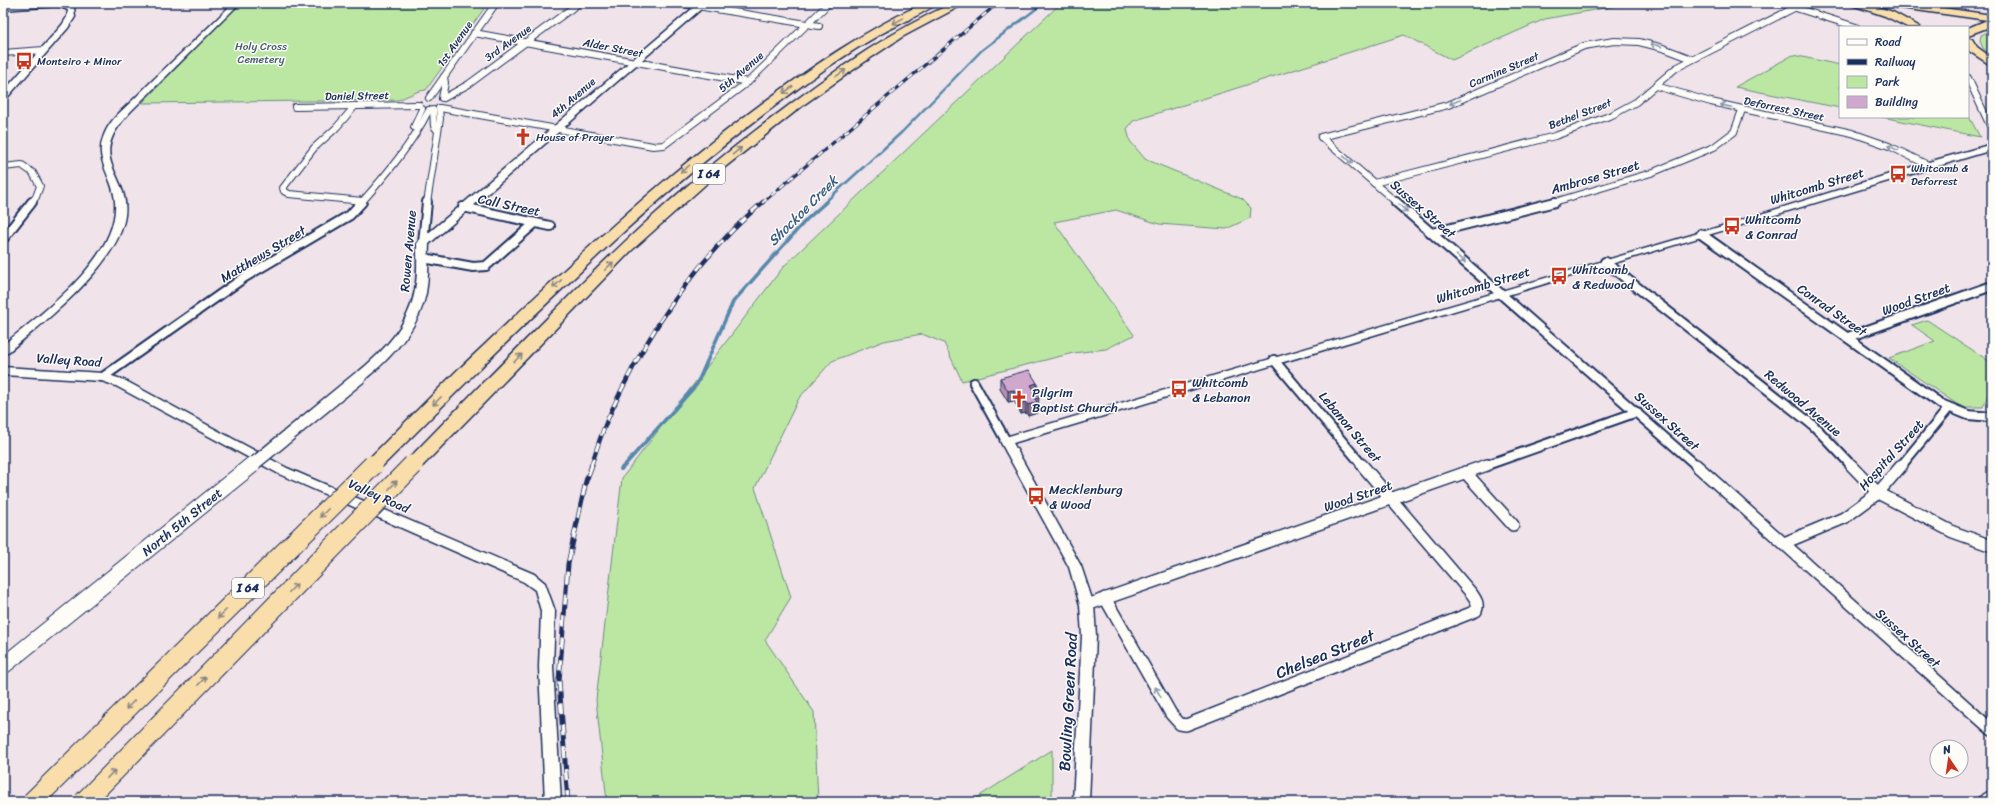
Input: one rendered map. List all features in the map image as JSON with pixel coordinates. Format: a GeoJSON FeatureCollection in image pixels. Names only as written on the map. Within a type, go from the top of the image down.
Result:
{"type":"FeatureCollection","features":[{"type":"Feature","properties":{"kind":"highway","name":"I 64"},"geometry":{"type":"LineString","coordinates":[[32,802],[464,374],[540,300],[638,210],[743,122],[839,56],[871,36],[932,3]]}},
{"type":"Feature","properties":{"kind":"highway","name":"I 64"},"geometry":{"type":"LineString","coordinates":[[84,802],[606,268],[672,205],[753,138],[858,61],[928,19],[961,3]]}},
{"type":"Feature","properties":{"kind":"highway"},"geometry":{"type":"LineString","coordinates":[[1856,3],[1890,14],[1913,26]]}},
{"type":"Feature","properties":{"kind":"highway"},"geometry":{"type":"LineString","coordinates":[[1887,3],[1992,18]]}},
{"type":"Feature","properties":{"kind":"highway"},"geometry":{"type":"LineString","coordinates":[[1924,3],[1992,12]]}},
{"type":"Feature","properties":{"kind":"highway"},"geometry":{"type":"LineString","coordinates":[[1969,32],[1992,22]]}},
{"type":"Feature","properties":{"kind":"highway"},"geometry":{"type":"LineString","coordinates":[[1969,43],[1973,49],[1992,63]]}},
{"type":"Feature","properties":{"kind":"highway"},"geometry":{"type":"LineString","coordinates":[[1969,60],[1992,72]]}},
{"type":"Feature","properties":{"kind":"main road","name":"4th Avenue"},"geometry":{"type":"LineString","coordinates":[[423,243],[702,5]]}},
{"type":"Feature","properties":{"kind":"main road","name":"Rowen Avenue"},"geometry":{"type":"LineString","coordinates":[[360,377],[393,345],[411,319],[418,302],[421,284],[423,243]]}},
{"type":"Feature","properties":{"kind":"main road","name":"North 5th Street"},"geometry":{"type":"LineString","coordinates":[[3,666],[360,377]]}},
{"type":"Feature","properties":{"kind":"street"},"geometry":{"type":"LineString","coordinates":[[3,351],[44,316],[94,267],[103,257],[116,232],[120,219],[120,201],[104,154],[106,140],[114,125],[149,87],[237,3]]}},
{"type":"Feature","properties":{"kind":"street","name":"1st Avenue"},"geometry":{"type":"LineString","coordinates":[[429,98],[440,80],[444,77],[496,3]]}},
{"type":"Feature","properties":{"kind":"street","name":"3rd Avenue"},"geometry":{"type":"LineString","coordinates":[[436,105],[463,91],[469,84],[579,3]]}},
{"type":"Feature","properties":{"kind":"street"},"geometry":{"type":"LineString","coordinates":[[679,3],[702,5],[819,26]]}},
{"type":"Feature","properties":{"kind":"street","name":"5th Avenue"},"geometry":{"type":"LineString","coordinates":[[556,128],[653,146],[658,146],[668,142],[748,82],[829,3]]}},
{"type":"Feature","properties":{"kind":"street"},"geometry":{"type":"LineString","coordinates":[[1780,3],[1853,26]]}},
{"type":"Feature","properties":{"kind":"street"},"geometry":{"type":"LineString","coordinates":[[3,8],[59,4],[72,5],[71,17],[4,95]]}},
{"type":"Feature","properties":{"kind":"street","name":"Bethel Street"},"geometry":{"type":"LineString","coordinates":[[1374,183],[1555,136],[1586,126],[1619,111],[1656,86],[1676,68],[1794,8]]}},
{"type":"Feature","properties":{"kind":"street","name":"Alder Street"},"geometry":{"type":"LineString","coordinates":[[474,33],[748,82]]}},
{"type":"Feature","properties":{"kind":"street","name":"Carmine Street"},"geometry":{"type":"LineString","coordinates":[[1321,137],[1448,105],[1584,46],[1602,42],[1615,40],[1641,41],[1666,49],[1692,60]]}},
{"type":"Feature","properties":{"kind":"street"},"geometry":{"type":"LineString","coordinates":[[3,53],[44,50]]}},
{"type":"Feature","properties":{"kind":"street","name":"1st Avenue"},"geometry":{"type":"LineString","coordinates":[[436,105],[445,83],[444,77]]}},
{"type":"Feature","properties":{"kind":"street"},"geometry":{"type":"LineString","coordinates":[[1969,80],[1992,130]]}},
{"type":"Feature","properties":{"kind":"street","name":"Deforrest Street"},"geometry":{"type":"LineString","coordinates":[[1656,86],[1742,110],[1852,133],[1889,146],[1928,165]]}},
{"type":"Feature","properties":{"kind":"street"},"geometry":{"type":"LineString","coordinates":[[429,98],[436,105]]}},
{"type":"Feature","properties":{"kind":"street"},"geometry":{"type":"LineString","coordinates":[[429,98],[436,105],[456,112],[505,118],[556,128]]}},
{"type":"Feature","properties":{"kind":"street","name":"Daniel Street"},"geometry":{"type":"LineString","coordinates":[[295,106],[436,105]]}},
{"type":"Feature","properties":{"kind":"street","name":"Rowen Avenue"},"geometry":{"type":"LineString","coordinates":[[423,243],[427,196],[437,130],[434,126],[436,105]]}},
{"type":"Feature","properties":{"kind":"street","name":"Matthews Street"},"geometry":{"type":"LineString","coordinates":[[103,377],[245,276],[342,220],[363,201],[388,173],[414,132],[436,105]]}},
{"type":"Feature","properties":{"kind":"street"},"geometry":{"type":"LineString","coordinates":[[354,106],[336,128],[314,148],[283,188],[286,193],[363,201]]}},
{"type":"Feature","properties":{"kind":"street","name":"Ambrose Street"},"geometry":{"type":"LineString","coordinates":[[1432,233],[1566,198],[1665,168],[1708,150],[1731,135],[1738,127],[1742,110]]}},
{"type":"Feature","properties":{"kind":"street","name":"Sussex Street"},"geometry":{"type":"LineString","coordinates":[[1321,137],[1637,412],[1992,730]]}},
{"type":"Feature","properties":{"kind":"street","name":"Whitcomb Street"},"geometry":{"type":"LineString","coordinates":[[1006,441],[1928,165],[1992,148]]}},
{"type":"Feature","properties":{"kind":"street"},"geometry":{"type":"LineString","coordinates":[[3,167],[22,165],[33,173],[40,186],[36,197],[3,239]]}},
{"type":"Feature","properties":{"kind":"street","name":"Call Street"},"geometry":{"type":"LineString","coordinates":[[463,208],[550,226]]}},
{"type":"Feature","properties":{"kind":"street"},"geometry":{"type":"LineString","coordinates":[[422,258],[473,267],[482,267],[490,264],[535,223]]}},
{"type":"Feature","properties":{"kind":"street","name":"Conrad Street"},"geometry":{"type":"LineString","coordinates":[[1701,234],[1948,409],[1968,416],[1992,417]]}},
{"type":"Feature","properties":{"kind":"street","name":"Redwood Avenue"},"geometry":{"type":"LineString","coordinates":[[1605,262],[1814,426],[1878,493],[1953,532],[1992,546]]}},
{"type":"Feature","properties":{"kind":"street","name":"Wood Street"},"geometry":{"type":"LineString","coordinates":[[1848,337],[1992,286]]}},
{"type":"Feature","properties":{"kind":"street","name":"Lebanon Street"},"geometry":{"type":"LineString","coordinates":[[1274,360],[1477,600],[1478,606]]}},
{"type":"Feature","properties":{"kind":"street","name":"Valley Road"},"geometry":{"type":"LineString","coordinates":[[3,371],[103,377],[120,383],[219,438],[283,471],[530,578],[540,587],[548,611],[546,667],[553,802]]}},
{"type":"Feature","properties":{"kind":"street"},"geometry":{"type":"LineString","coordinates":[[974,383],[1006,441]]}},
{"type":"Feature","properties":{"kind":"street","name":"Hospital Street"},"geometry":{"type":"LineString","coordinates":[[1784,544],[1844,518],[1878,493],[1948,409]]}},
{"type":"Feature","properties":{"kind":"street","name":"Wood Street"},"geometry":{"type":"LineString","coordinates":[[1087,604],[1637,412]]}},
{"type":"Feature","properties":{"kind":"street","name":"Bowling Green Road"},"geometry":{"type":"LineString","coordinates":[[1006,441],[1080,577],[1087,604],[1089,636],[1081,802]]}},
{"type":"Feature","properties":{"kind":"street"},"geometry":{"type":"LineString","coordinates":[[1465,472],[1512,525]]}},
{"type":"Feature","properties":{"kind":"street","name":"Chelsea Street"},"geometry":{"type":"LineString","coordinates":[[1105,598],[1171,714],[1180,724],[1192,724],[1470,614],[1476,611],[1478,606]]}},
{"type":"Feature","properties":{"kind":"street"},"geometry":{"type":"LineString","coordinates":[[1982,802],[1992,796]]}},
{"type":"Feature","properties":{"kind":"green space","name":"Holy Cross Cemetery"},"geometry":{"type":"Polygon","coordinates":[[[240,3],[488,3],[426,90],[419,91],[398,100],[142,103],[240,3]]]}},
{"type":"Feature","properties":{"kind":"green space"},"geometry":{"type":"Polygon","coordinates":[[[1061,3],[1632,3],[1545,19],[1452,60],[1404,35],[1133,121],[1127,129],[1130,141],[1145,159],[1242,199],[1251,208],[1250,218],[1226,229],[1159,224],[1116,210],[1054,222],[1134,335],[1106,349],[1073,353],[962,381],[944,343],[922,334],[884,341],[832,361],[799,398],[755,488],[791,597],[765,640],[814,712],[818,802],[607,802],[596,700],[622,478],[784,266],[1061,3]]]}},
{"type":"Feature","properties":{"kind":"green space"},"geometry":{"type":"Polygon","coordinates":[[[1992,30],[1992,56],[1983,48],[1980,41],[1981,35],[1992,30]]]}},
{"type":"Feature","properties":{"kind":"green space"},"geometry":{"type":"Polygon","coordinates":[[[1793,55],[1839,65],[1839,108],[1735,87],[1793,55]]]}},
{"type":"Feature","properties":{"kind":"green space"},"geometry":{"type":"Polygon","coordinates":[[[1969,117],[1980,137],[1887,118],[1969,117]]]}},
{"type":"Feature","properties":{"kind":"green space"},"geometry":{"type":"Polygon","coordinates":[[[1927,320],[1992,363],[1992,385],[1983,407],[1961,407],[1889,358],[1935,341],[1912,325],[1927,320]]]}},
{"type":"Feature","properties":{"kind":"green space"},"geometry":{"type":"Polygon","coordinates":[[[1052,750],[1052,802],[970,802],[1052,750]]]}},
{"type":"Feature","properties":{"kind":"building"},"geometry":{"type":"Polygon","coordinates":[[[1029,370],[1037,383],[1031,385],[1039,398],[1035,399],[1037,402],[1028,405],[1026,402],[1022,403],[1014,390],[1008,391],[1000,378],[1029,370]]]}},
{"type":"Feature","properties":{"kind":"waterway","name":"Shockoe Creek"},"geometry":{"type":"LineString","coordinates":[[824,203],[902,132],[982,50],[1044,3]]}},
{"type":"Feature","properties":{"kind":"waterway","name":"Shockoe Creek"},"geometry":{"type":"LineString","coordinates":[[624,466],[697,384],[733,302],[806,220],[826,202]]}},
{"type":"Feature","properties":{"kind":"waterway","name":"Shockoe Creek"},"geometry":{"type":"LineString","coordinates":[[621,469],[624,466]]}},
{"type":"Feature","properties":{"kind":"railway"},"geometry":{"type":"LineString","coordinates":[[762,203],[998,3]]}},
{"type":"Feature","properties":{"kind":"railway"},"geometry":{"type":"LineString","coordinates":[[591,466],[602,433],[624,384],[640,355],[675,299],[694,273],[716,248],[738,224],[763,202]]}},
{"type":"Feature","properties":{"kind":"railway"},"geometry":{"type":"LineString","coordinates":[[568,802],[559,681],[568,564],[586,481],[592,465]]}},
{"type":"Feature","properties":{"kind":"place","name":"Monteiro + Minor"},"geometry":{"type":"Point","coordinates":[24,61]}},
{"type":"Feature","properties":{"kind":"place","name":"House of Prayer"},"geometry":{"type":"Point","coordinates":[523,137]}},
{"type":"Feature","properties":{"kind":"place","name":"Whitcomb & Deforrest"},"geometry":{"type":"Point","coordinates":[1898,174]}},
{"type":"Feature","properties":{"kind":"place","name":"Whitcomb & Conrad"},"geometry":{"type":"Point","coordinates":[1732,226]}},
{"type":"Feature","properties":{"kind":"place","name":"Whitcomb & Redwood"},"geometry":{"type":"Point","coordinates":[1559,276]}},
{"type":"Feature","properties":{"kind":"place","name":"Whitcomb & Lebanon"},"geometry":{"type":"Point","coordinates":[1179,389]}},
{"type":"Feature","properties":{"kind":"place","name":"Pilgrim Baptist Church"},"geometry":{"type":"Point","coordinates":[1019,399]}},
{"type":"Feature","properties":{"kind":"place","name":"Mecklenburg & Wood"},"geometry":{"type":"Point","coordinates":[1036,496]}}]}
